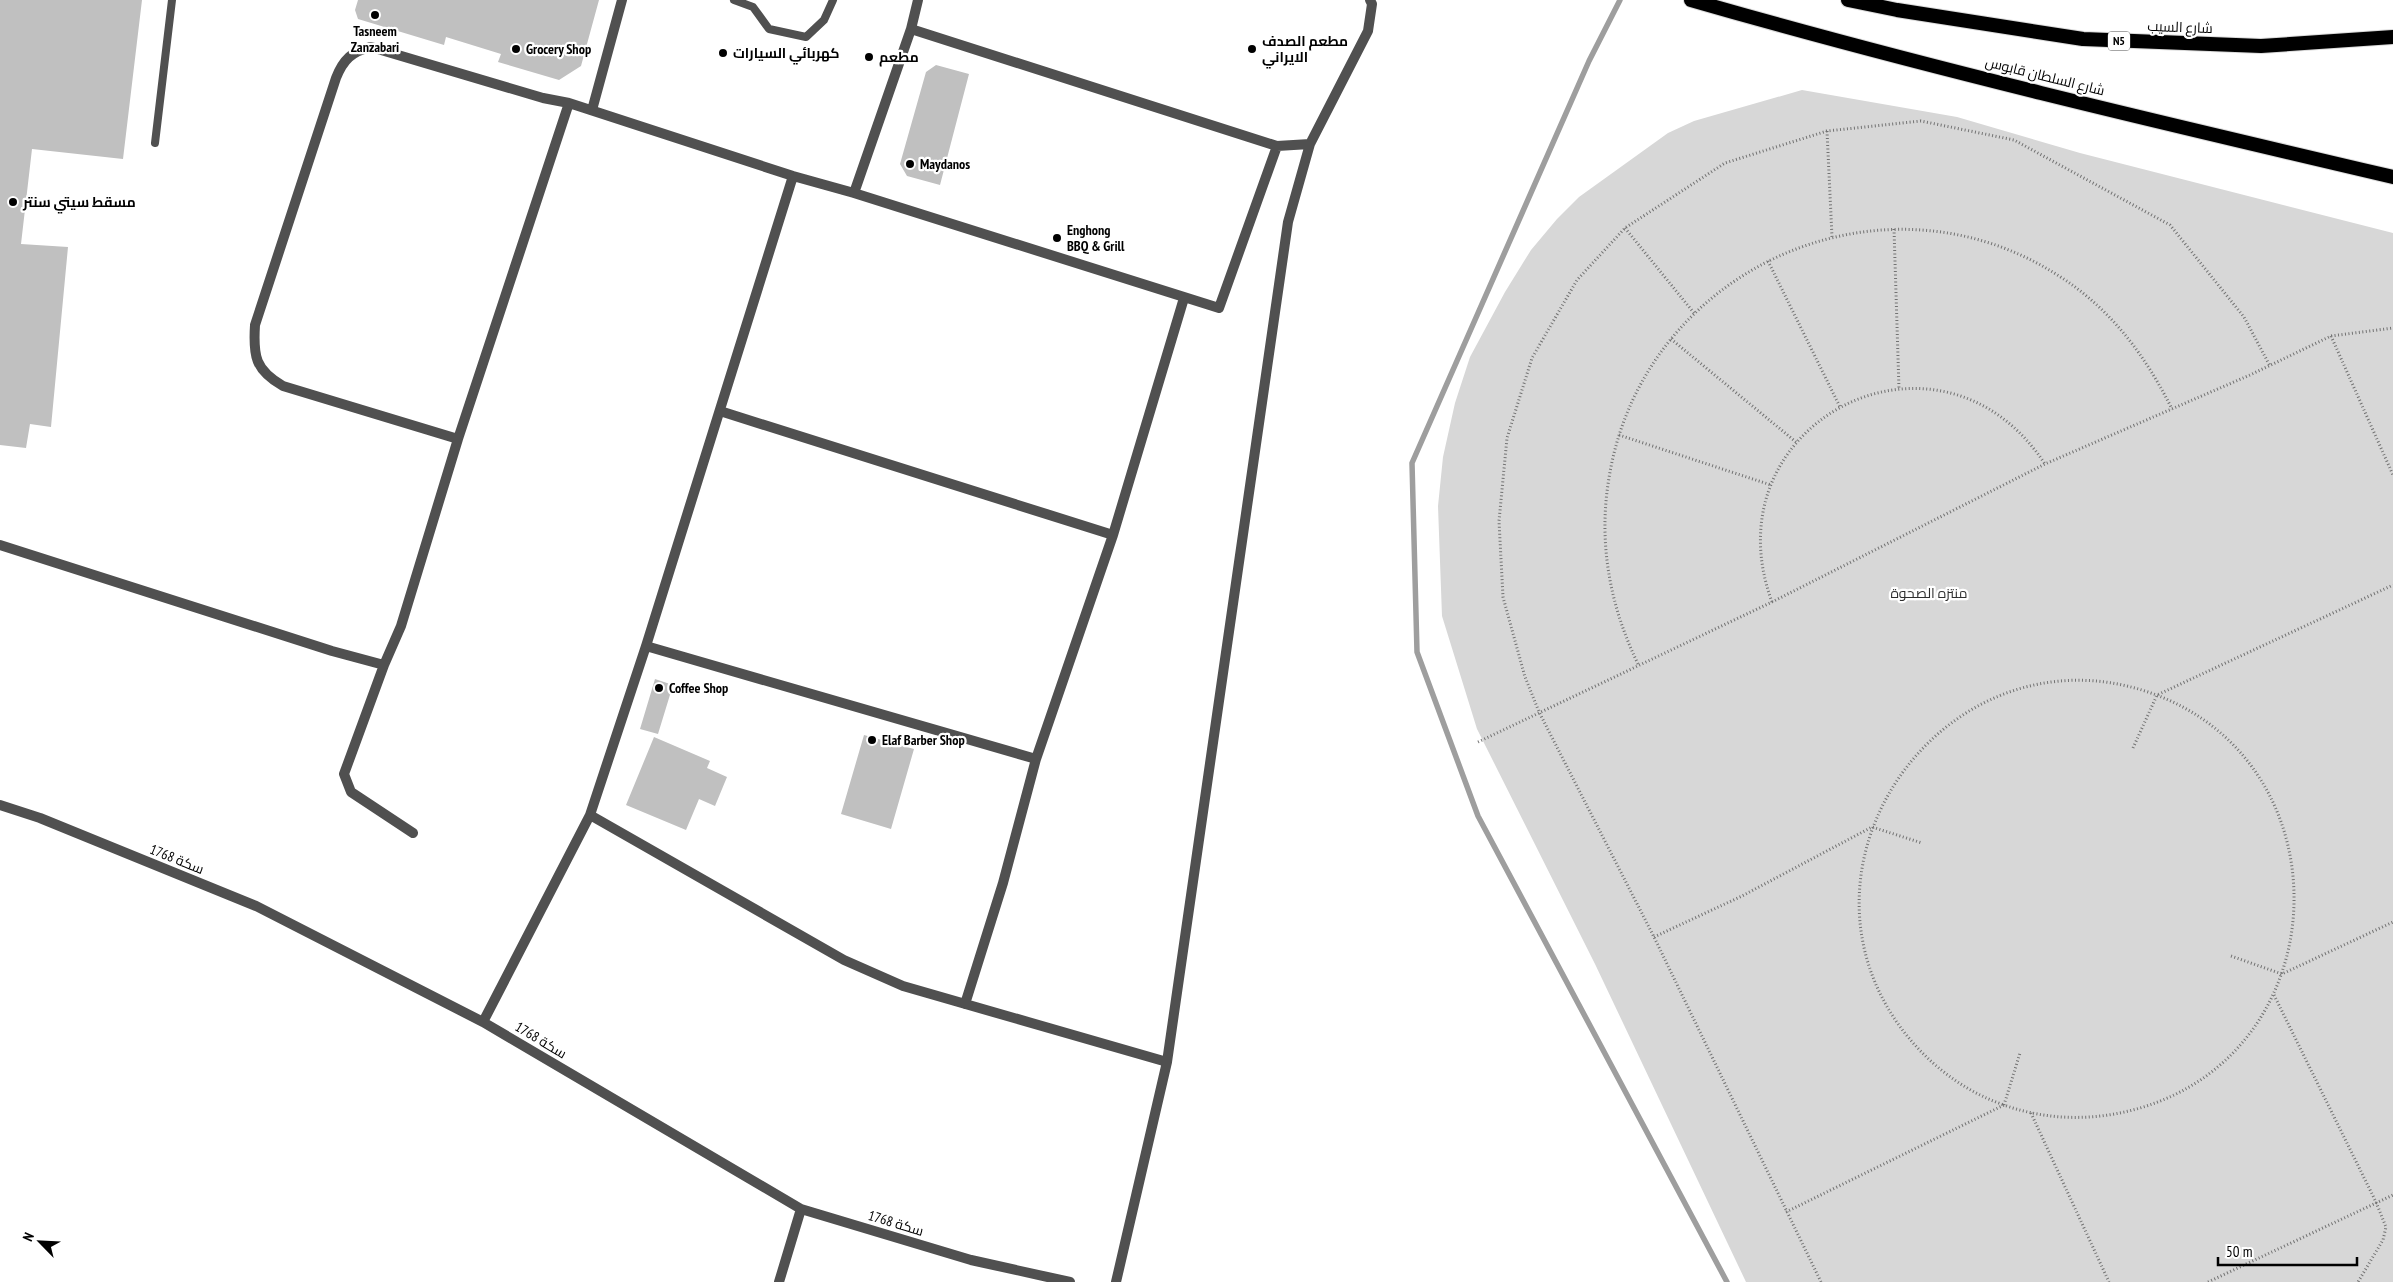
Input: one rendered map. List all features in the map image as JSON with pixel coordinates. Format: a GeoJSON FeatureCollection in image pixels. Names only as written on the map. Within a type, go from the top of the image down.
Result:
{"type":"FeatureCollection","features":[{"type":"Feature","properties":{"kind":"highway","name":"شارع السلطان قابوس"},"geometry":{"type":"LineString","coordinates":[[1691,0],[1790,29],[2016,86],[2393,177]]}},
{"type":"Feature","properties":{"kind":"highway","name":"شارع السيب"},"geometry":{"type":"LineString","coordinates":[[1848,0],[1897,10],[2083,39],[2261,46],[2393,37]]}},
{"type":"Feature","properties":{"kind":"street"},"geometry":{"type":"LineString","coordinates":[[592,110],[622,0]]}},
{"type":"Feature","properties":{"kind":"street"},"geometry":{"type":"LineString","coordinates":[[854,193],[911,29],[918,0]]}},
{"type":"Feature","properties":{"kind":"street"},"geometry":{"type":"LineString","coordinates":[[1116,1282],[1167,1062],[1288,222],[1310,144],[1368,31],[1372,4],[1370,0]]}},
{"type":"Feature","properties":{"kind":"street"},"geometry":{"type":"LineString","coordinates":[[911,29],[1277,146],[1310,144]]}},
{"type":"Feature","properties":{"kind":"street"},"geometry":{"type":"LineString","coordinates":[[458,440],[283,386],[272,380],[255,359],[255,325],[340,66],[348,57],[359,50],[371,47],[543,98],[569,103],[793,176],[854,193],[1219,308],[1277,146]]}},
{"type":"Feature","properties":{"kind":"street"},"geometry":{"type":"LineString","coordinates":[[413,833],[351,792],[344,774],[384,664],[401,626],[458,440],[569,103]]}},
{"type":"Feature","properties":{"kind":"street"},"geometry":{"type":"LineString","coordinates":[[483,1022],[590,815],[646,646],[793,176]]}},
{"type":"Feature","properties":{"kind":"street"},"geometry":{"type":"LineString","coordinates":[[965,1004],[1003,883],[1036,760],[1113,535],[1184,298]]}},
{"type":"Feature","properties":{"kind":"street"},"geometry":{"type":"LineString","coordinates":[[720,411],[1113,535]]}},
{"type":"Feature","properties":{"kind":"street"},"geometry":{"type":"LineString","coordinates":[[0,545],[332,652],[384,664]]}},
{"type":"Feature","properties":{"kind":"street"},"geometry":{"type":"LineString","coordinates":[[646,646],[1036,760]]}},
{"type":"Feature","properties":{"kind":"street","name":"سكة 1768"},"geometry":{"type":"LineString","coordinates":[[0,806],[40,818],[256,906],[483,1022],[801,1209],[971,1260],[1070,1282]]}},
{"type":"Feature","properties":{"kind":"street"},"geometry":{"type":"LineString","coordinates":[[590,815],[844,960],[903,986],[1167,1062]]}},
{"type":"Feature","properties":{"kind":"street"},"geometry":{"type":"LineString","coordinates":[[779,1282],[801,1209]]}},
{"type":"Feature","properties":{"kind":"lane"},"geometry":{"type":"LineString","coordinates":[[156,143],[172,0]]}},
{"type":"Feature","properties":{"kind":"lane"},"geometry":{"type":"LineString","coordinates":[[734,0],[753,7],[769,29],[806,36],[824,20],[833,0]]}},
{"type":"Feature","properties":{"kind":"path"},"geometry":{"type":"LineString","coordinates":[[1821,1282],[1654,937],[1539,712],[1525,677],[1503,597],[1499,521],[1507,438],[1532,358],[1577,280],[1625,228],[1725,163],[1827,131],[1920,121],[2014,140],[2170,225],[2244,317],[2270,366]]}},
{"type":"Feature","properties":{"kind":"path"},"geometry":{"type":"LineString","coordinates":[[1827,131],[1832,237]]}},
{"type":"Feature","properties":{"kind":"path"},"geometry":{"type":"LineString","coordinates":[[1625,228],[1694,314]]}},
{"type":"Feature","properties":{"kind":"path"},"geometry":{"type":"LineString","coordinates":[[1894,229],[1899,389]]}},
{"type":"Feature","properties":{"kind":"path"},"geometry":{"type":"LineString","coordinates":[[1638,664],[1615,606],[1605,546],[1608,484],[1619,434],[1639,387],[1671,340],[1694,314],[1726,286],[1768,261],[1805,245],[1832,237],[1894,229],[1942,232],[1985,242],[2025,257],[2060,276],[2096,304],[2124,333],[2147,364],[2172,409]]}},
{"type":"Feature","properties":{"kind":"path"},"geometry":{"type":"LineString","coordinates":[[1768,261],[1840,407]]}},
{"type":"Feature","properties":{"kind":"path"},"geometry":{"type":"LineString","coordinates":[[1478,742],[1638,664],[1772,602],[2044,464],[2270,366],[2330,336],[2393,328]]}},
{"type":"Feature","properties":{"kind":"path"},"geometry":{"type":"LineString","coordinates":[[2330,336],[2393,475]]}},
{"type":"Feature","properties":{"kind":"path"},"geometry":{"type":"LineString","coordinates":[[1671,340],[1796,442]]}},
{"type":"Feature","properties":{"kind":"path"},"geometry":{"type":"LineString","coordinates":[[1772,602],[1762,569],[1760,546],[1762,519],[1771,485],[1783,461],[1796,442],[1822,418],[1840,407],[1867,396],[1899,389],[1946,392],[1986,407],[2022,435],[2044,464]]}},
{"type":"Feature","properties":{"kind":"path"},"geometry":{"type":"LineString","coordinates":[[1619,434],[1771,485]]}},
{"type":"Feature","properties":{"kind":"path"},"geometry":{"type":"LineString","coordinates":[[2133,748],[2157,695],[2393,585]]}},
{"type":"Feature","properties":{"kind":"path"},"geometry":{"type":"LineString","coordinates":[[2070,681],[2115,684],[2157,695],[2191,712],[2227,740],[2256,773],[2278,812],[2290,848],[2295,886],[2294,927],[2282,974],[2274,994],[2254,1027],[2230,1055],[2203,1077],[2168,1098],[2135,1110],[2104,1116],[2068,1118],[2031,1113],[2004,1105],[1969,1089],[1931,1062],[1895,1020],[1878,988],[1864,945],[1860,904],[1862,868],[1872,827],[1892,785],[1922,747],[1957,718],[1987,701],[2020,688],[2070,681]]}},
{"type":"Feature","properties":{"kind":"path"},"geometry":{"type":"LineString","coordinates":[[1654,937],[1742,896],[1872,827],[1922,843]]}},
{"type":"Feature","properties":{"kind":"path"},"geometry":{"type":"LineString","coordinates":[[2231,956],[2282,974],[2393,922]]}},
{"type":"Feature","properties":{"kind":"path"},"geometry":{"type":"LineString","coordinates":[[2274,994],[2376,1202],[2386,1227],[2383,1240],[2360,1281]]}},
{"type":"Feature","properties":{"kind":"path"},"geometry":{"type":"LineString","coordinates":[[1786,1212],[2004,1105],[2020,1053]]}},
{"type":"Feature","properties":{"kind":"path"},"geometry":{"type":"LineString","coordinates":[[2031,1113],[2109,1282]]}},
{"type":"Feature","properties":{"kind":"path"},"geometry":{"type":"LineString","coordinates":[[2208,1282],[2393,1195]]}},
{"type":"Feature","properties":{"kind":"green space","name":"منتزه الصحوة"},"geometry":{"type":"Polygon","coordinates":[[[1802,90],[1957,117],[2080,153],[2393,233],[2393,1282],[1746,1282],[1595,964],[1477,729],[1442,616],[1438,506],[1443,457],[1455,403],[1470,357],[1505,292],[1531,250],[1557,219],[1579,197],[1668,133],[1694,121],[1802,90]]]}},
{"type":"Feature","properties":{"kind":"building","name":"مسقط سيتي سنتر"},"geometry":{"type":"Polygon","coordinates":[[[0,0],[142,0],[123,159],[32,149],[21,244],[68,247],[51,427],[30,424],[26,448],[0,445],[0,0]]]}},
{"type":"Feature","properties":{"kind":"building"},"geometry":{"type":"Polygon","coordinates":[[[358,0],[599,0],[581,66],[559,80],[498,62],[501,54],[446,37],[444,45],[358,19],[355,10],[358,0]]]}},
{"type":"Feature","properties":{"kind":"building"},"geometry":{"type":"Polygon","coordinates":[[[936,65],[969,74],[940,185],[907,176],[900,164],[926,72],[936,65]]]}},
{"type":"Feature","properties":{"kind":"building"},"geometry":{"type":"Polygon","coordinates":[[[655,679],[673,685],[658,734],[640,729],[655,679]]]}},
{"type":"Feature","properties":{"kind":"building"},"geometry":{"type":"Polygon","coordinates":[[[864,735],[914,749],[891,829],[841,814],[864,735]]]}},
{"type":"Feature","properties":{"kind":"building"},"geometry":{"type":"Polygon","coordinates":[[[654,737],[710,761],[707,768],[727,777],[715,806],[699,799],[686,830],[626,805],[654,737]]]}},
{"type":"Feature","properties":{"kind":"waterway"},"geometry":{"type":"LineString","coordinates":[[1620,0],[1589,61],[1412,463],[1417,652],[1478,816],[1727,1282]]}},
{"type":"Feature","properties":{"kind":"place","name":"Tasneem Zanzabari"},"geometry":{"type":"Point","coordinates":[375,15]}},
{"type":"Feature","properties":{"kind":"place","name":"Grocery Shop"},"geometry":{"type":"Point","coordinates":[516,49]}},
{"type":"Feature","properties":{"kind":"place","name":"مطعم الصدف الايراني"},"geometry":{"type":"Point","coordinates":[1252,49]}},
{"type":"Feature","properties":{"kind":"place","name":"كهربائي السيارات"},"geometry":{"type":"Point","coordinates":[723,53]}},
{"type":"Feature","properties":{"kind":"place","name":"مطعم"},"geometry":{"type":"Point","coordinates":[869,57]}},
{"type":"Feature","properties":{"kind":"place","name":"Maydanos"},"geometry":{"type":"Point","coordinates":[910,164]}},
{"type":"Feature","properties":{"kind":"place","name":"مسقط سيتي سنتر"},"geometry":{"type":"Point","coordinates":[13,202]}},
{"type":"Feature","properties":{"kind":"place","name":"Enghong BBQ & Grill"},"geometry":{"type":"Point","coordinates":[1057,238]}},
{"type":"Feature","properties":{"kind":"place","name":"Coffee Shop"},"geometry":{"type":"Point","coordinates":[659,688]}},
{"type":"Feature","properties":{"kind":"place","name":"Elaf Barber Shop"},"geometry":{"type":"Point","coordinates":[872,740]}}]}
